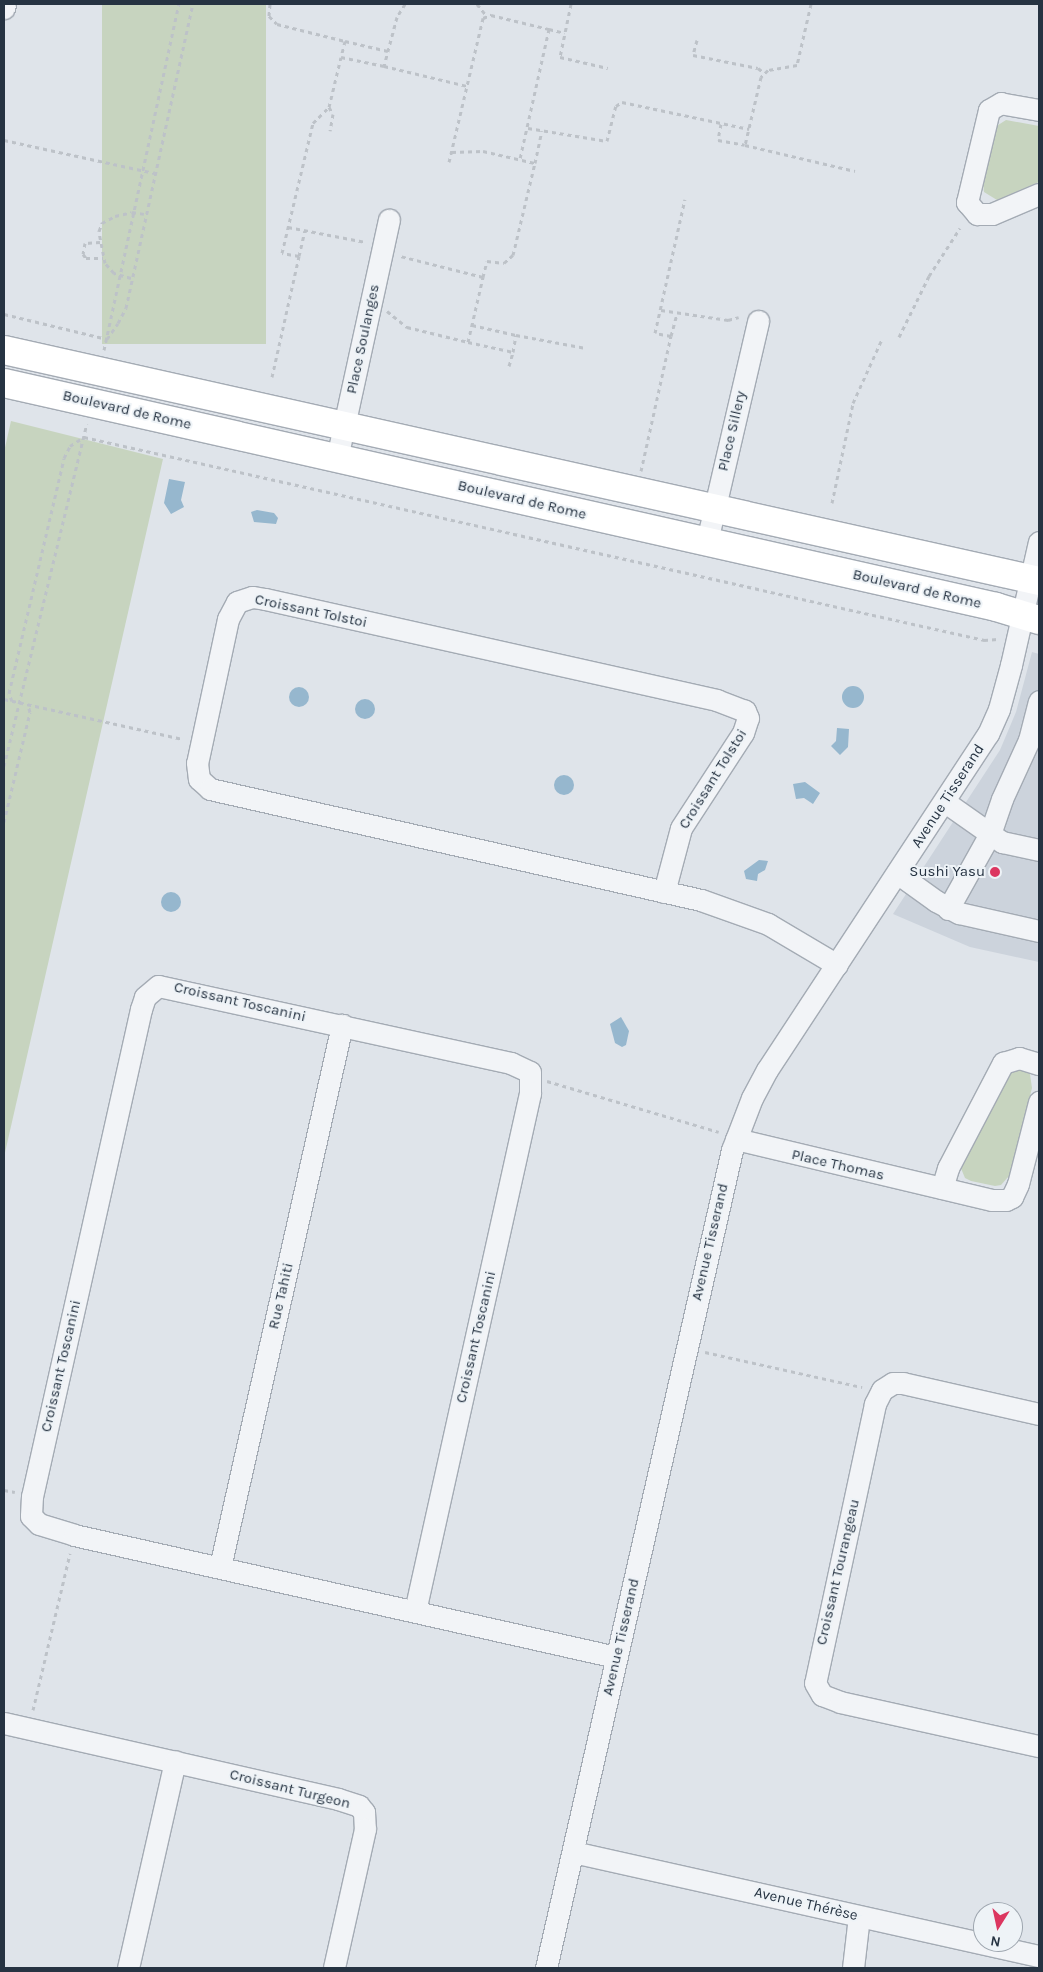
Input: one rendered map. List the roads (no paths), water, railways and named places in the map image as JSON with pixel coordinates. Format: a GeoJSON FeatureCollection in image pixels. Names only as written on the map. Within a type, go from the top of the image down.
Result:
{"type":"FeatureCollection","features":[{"type":"Feature","properties":{"kind":"main road","name":"Boulevard de Rome"},"geometry":{"type":"LineString","coordinates":[[4,350],[714,510],[1035,580]]}},
{"type":"Feature","properties":{"kind":"main road","name":"Boulevard de Rome"},"geometry":{"type":"LineString","coordinates":[[4,383],[707,541],[1031,617]]}},
{"type":"Feature","properties":{"kind":"street"},"geometry":{"type":"LineString","coordinates":[[4,8],[5,4]]}},
{"type":"Feature","properties":{"kind":"street"},"geometry":{"type":"LineString","coordinates":[[1039,110],[1001,103],[989,110],[967,202],[977,214],[992,214],[1039,194]]}},
{"type":"Feature","properties":{"kind":"street","name":"Place Soulanges"},"geometry":{"type":"LineString","coordinates":[[337,458],[389,220]]}},
{"type":"Feature","properties":{"kind":"street","name":"Place Sillery"},"geometry":{"type":"LineString","coordinates":[[707,541],[749,319]]}},
{"type":"Feature","properties":{"kind":"street","name":"Avenue Tisserand"},"geometry":{"type":"LineString","coordinates":[[546,1968],[730,1136],[758,1085],[988,734],[1031,617],[1039,542]]}},
{"type":"Feature","properties":{"kind":"street","name":"Croissant Tolstoi"},"geometry":{"type":"LineString","coordinates":[[664,892],[685,819],[747,725],[745,711],[738,706],[265,599],[252,597],[237,602],[228,619],[197,762],[199,779],[210,789],[664,892],[751,916],[837,965]]}},
{"type":"Feature","properties":{"kind":"street"},"geometry":{"type":"LineString","coordinates":[[948,909],[990,834],[1002,798],[1029,740],[1039,701],[1003,694]]}},
{"type":"Feature","properties":{"kind":"street"},"geometry":{"type":"LineString","coordinates":[[945,802],[1002,842],[1039,850]]}},
{"type":"Feature","properties":{"kind":"street"},"geometry":{"type":"LineString","coordinates":[[897,873],[948,909],[1039,932]]}},
{"type":"Feature","properties":{"kind":"street","name":"Croissant Toscanini"},"geometry":{"type":"LineString","coordinates":[[415,1611],[532,1078],[526,1068],[511,1063],[342,1025],[164,986],[149,992],[139,1019],[30,1510],[34,1520],[46,1527],[616,1657]]}},
{"type":"Feature","properties":{"kind":"street","name":"Rue Tahiti"},"geometry":{"type":"LineString","coordinates":[[220,1567],[342,1025]]}},
{"type":"Feature","properties":{"kind":"street"},"geometry":{"type":"LineString","coordinates":[[942,1188],[948,1168],[1003,1063],[1018,1058],[1039,1064]]}},
{"type":"Feature","properties":{"kind":"street","name":"Place Thomas"},"geometry":{"type":"LineString","coordinates":[[730,1136],[992,1200],[1012,1197],[1018,1184],[1039,1102]]}},
{"type":"Feature","properties":{"kind":"street","name":"Croissant Tourangeau"},"geometry":{"type":"LineString","coordinates":[[1039,1414],[903,1383],[893,1383],[882,1390],[875,1404],[815,1683],[822,1695],[840,1702],[1039,1746]]}},
{"type":"Feature","properties":{"kind":"street","name":"Croissant Turgeon"},"geometry":{"type":"LineString","coordinates":[[4,1723],[351,1802],[364,1812],[365,1829],[334,1968]]}},
{"type":"Feature","properties":{"kind":"street"},"geometry":{"type":"LineString","coordinates":[[128,1968],[176,1761]]}},
{"type":"Feature","properties":{"kind":"street","name":"Avenue Thérèse"},"geometry":{"type":"LineString","coordinates":[[573,1852],[1039,1956]]}},
{"type":"Feature","properties":{"kind":"street"},"geometry":{"type":"LineString","coordinates":[[853,1968],[859,1916]]}},
{"type":"Feature","properties":{"kind":"water"},"geometry":{"type":"Polygon","coordinates":[[[169,479],[185,482],[181,500],[184,507],[171,514],[164,503],[169,479]]]}},
{"type":"Feature","properties":{"kind":"water"},"geometry":{"type":"Polygon","coordinates":[[[257,510],[274,513],[278,518],[276,524],[254,522],[251,512],[257,510]]]}},
{"type":"Feature","properties":{"kind":"water"},"geometry":{"type":"Polygon","coordinates":[[[853,686],[861,689],[864,697],[861,705],[853,708],[845,705],[842,697],[845,689],[853,686]]]}},
{"type":"Feature","properties":{"kind":"water"},"geometry":{"type":"Polygon","coordinates":[[[299,687],[306,690],[309,697],[306,704],[299,707],[292,704],[289,697],[292,690],[299,687]]]}},
{"type":"Feature","properties":{"kind":"water"},"geometry":{"type":"Polygon","coordinates":[[[365,699],[372,702],[375,709],[372,716],[365,719],[358,716],[355,709],[358,702],[365,699]]]}},
{"type":"Feature","properties":{"kind":"water"},"geometry":{"type":"Polygon","coordinates":[[[837,728],[849,729],[848,747],[840,755],[831,746],[836,741],[837,728]]]}},
{"type":"Feature","properties":{"kind":"water"},"geometry":{"type":"Polygon","coordinates":[[[564,775],[571,778],[574,785],[571,792],[564,795],[557,792],[554,785],[557,778],[564,775]]]}},
{"type":"Feature","properties":{"kind":"water"},"geometry":{"type":"Polygon","coordinates":[[[805,782],[820,793],[813,804],[804,798],[796,799],[793,784],[805,782]]]}},
{"type":"Feature","properties":{"kind":"water"},"geometry":{"type":"Polygon","coordinates":[[[759,860],[768,861],[765,870],[758,874],[757,881],[746,879],[744,871],[759,860]]]}},
{"type":"Feature","properties":{"kind":"water"},"geometry":{"type":"Polygon","coordinates":[[[171,892],[178,895],[181,902],[178,909],[171,912],[164,909],[161,902],[164,895],[171,892]]]}},
{"type":"Feature","properties":{"kind":"water"},"geometry":{"type":"Polygon","coordinates":[[[621,1017],[629,1031],[626,1045],[622,1047],[615,1043],[610,1024],[621,1017]]]}},
{"type":"Feature","properties":{"kind":"place","name":"Sushi Yasu"},"geometry":{"type":"Point","coordinates":[995,872]}}]}
